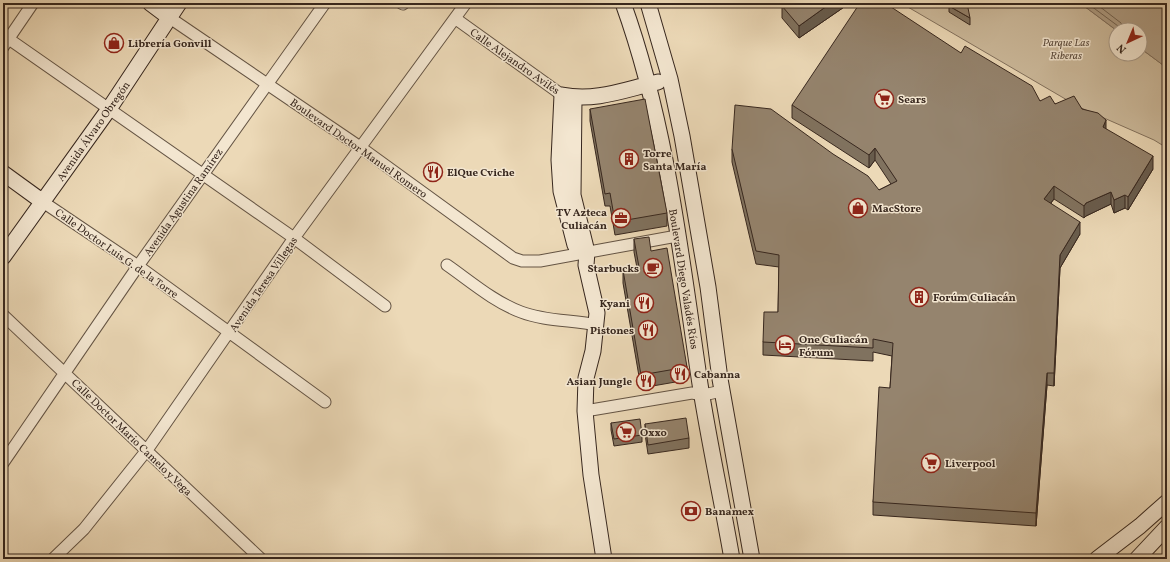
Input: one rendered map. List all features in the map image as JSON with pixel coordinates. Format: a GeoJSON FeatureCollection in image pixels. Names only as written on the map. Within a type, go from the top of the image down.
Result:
{"type":"FeatureCollection","features":[{"type":"Feature","properties":{"kind":"main road","name":"Boulevard Doctor Manuel Romero"},"geometry":{"type":"LineString","coordinates":[[150,3],[170,18]]}},
{"type":"Feature","properties":{"kind":"main road","name":"Boulevard Diego Valadés Ríos"},"geometry":{"type":"LineString","coordinates":[[623,3],[649,84],[662,143],[677,236],[698,391],[732,559]]}},
{"type":"Feature","properties":{"kind":"main road","name":"Boulevard Diego Valadés Ríos"},"geometry":{"type":"LineString","coordinates":[[648,3],[670,79],[699,232],[721,385],[752,559]]}},
{"type":"Feature","properties":{"kind":"main road","name":"Avenida Álvaro Obregón"},"geometry":{"type":"LineString","coordinates":[[3,257],[108,109],[178,4]]}},
{"type":"Feature","properties":{"kind":"main road","name":"Calle Alejandro Avilés"},"geometry":{"type":"LineString","coordinates":[[568,96],[595,97],[670,79]]}},
{"type":"Feature","properties":{"kind":"main road"},"geometry":{"type":"LineString","coordinates":[[568,96],[573,194],[583,257],[595,302],[597,325],[586,378],[585,411],[591,475],[604,559]]}},
{"type":"Feature","properties":{"kind":"main road","name":"Calle Doctor Luis G. de la Torre"},"geometry":{"type":"LineString","coordinates":[[3,173],[43,202]]}},
{"type":"Feature","properties":{"kind":"main road"},"geometry":{"type":"LineString","coordinates":[[1097,559],[1140,526],[1167,502]]}},
{"type":"Feature","properties":{"kind":"main road"},"geometry":{"type":"LineString","coordinates":[[1137,559],[1167,527]]}},
{"type":"Feature","properties":{"kind":"street"},"geometry":{"type":"LineString","coordinates":[[33,3],[5,40],[203,174],[294,238],[385,306]]}},
{"type":"Feature","properties":{"kind":"street","name":"Avenida Agustina Ramírez"},"geometry":{"type":"LineString","coordinates":[[3,463],[66,374],[138,266],[325,3]]}},
{"type":"Feature","properties":{"kind":"street","name":"Avenida Teresa Villegas"},"geometry":{"type":"LineString","coordinates":[[53,559],[84,529],[147,450],[294,238],[456,19],[466,3]]}},
{"type":"Feature","properties":{"kind":"street","name":"Boulevard Doctor Manuel Romero"},"geometry":{"type":"LineString","coordinates":[[170,18],[360,147],[514,258],[530,262],[583,257],[677,236]]}},
{"type":"Feature","properties":{"kind":"street","name":"Calle Alejandro Avilés"},"geometry":{"type":"LineString","coordinates":[[456,19],[568,96]]}},
{"type":"Feature","properties":{"kind":"street","name":"Calle Doctor Luis G. de la Torre"},"geometry":{"type":"LineString","coordinates":[[43,202],[138,266],[325,402]]}},
{"type":"Feature","properties":{"kind":"street"},"geometry":{"type":"LineString","coordinates":[[447,265],[520,312],[536,316],[597,325]]}},
{"type":"Feature","properties":{"kind":"street","name":"Calle Doctor Mario Camelo y Vega"},"geometry":{"type":"LineString","coordinates":[[3,315],[261,559]]}},
{"type":"Feature","properties":{"kind":"street"},"geometry":{"type":"LineString","coordinates":[[585,411],[698,391],[721,385]]}},
{"type":"Feature","properties":{"kind":"green space","name":"Parque Las Riberas"},"geometry":{"type":"Polygon","coordinates":[[[901,3],[1080,3],[1108,24],[1108,62],[1148,62],[1148,54],[1167,68],[1167,148],[1154,140],[1079,107],[901,3]]]}},
{"type":"Feature","properties":{"kind":"water"},"geometry":{"type":"Polygon","coordinates":[[[1080,3],[1167,3],[1167,68],[1148,54],[1148,22],[1108,22],[1108,24],[1080,3]]]}},
{"type":"Feature","properties":{"kind":"building"},"geometry":{"type":"Polygon","coordinates":[[[785,3],[831,3],[799,26],[782,6],[785,3]]]}},
{"type":"Feature","properties":{"kind":"building","name":"Forúm Culiacán"},"geometry":{"type":"Polygon","coordinates":[[[860,3],[885,3],[961,53],[965,46],[1032,86],[1040,101],[1050,96],[1055,104],[1074,96],[1082,109],[1098,113],[1106,120],[1103,127],[1153,156],[1128,197],[1125,195],[1114,200],[1111,192],[1086,203],[1084,206],[1054,186],[1044,199],[1080,222],[1060,255],[1054,373],[1047,373],[1036,513],[873,502],[879,387],[890,388],[893,343],[873,339],[873,348],[763,342],[764,312],[778,312],[779,255],[756,251],[732,149],[735,105],[771,109],[833,154],[868,176],[879,190],[897,181],[875,148],[869,155],[792,105],[860,3]]]}},
{"type":"Feature","properties":{"kind":"building"},"geometry":{"type":"Polygon","coordinates":[[[964,4],[968,8],[970,18],[949,6],[964,4]]]}},
{"type":"Feature","properties":{"kind":"building","name":"Torre Santa María"},"geometry":{"type":"Polygon","coordinates":[[[645,99],[667,213],[615,222],[610,193],[605,194],[590,109],[645,99]]]}},
{"type":"Feature","properties":{"kind":"building"},"geometry":{"type":"Polygon","coordinates":[[[649,237],[651,251],[667,248],[687,367],[641,375],[623,270],[639,267],[634,239],[649,237]]]}},
{"type":"Feature","properties":{"kind":"building"},"geometry":{"type":"Polygon","coordinates":[[[686,418],[689,438],[648,445],[645,424],[686,418]]]}},
{"type":"Feature","properties":{"kind":"building"},"geometry":{"type":"Polygon","coordinates":[[[640,419],[642,435],[614,439],[611,423],[640,419]]]}},
{"type":"Feature","properties":{"kind":"place","name":"Librería Gonvill"},"geometry":{"type":"Point","coordinates":[114,43]}},
{"type":"Feature","properties":{"kind":"place","name":"Sears"},"geometry":{"type":"Point","coordinates":[884,99]}},
{"type":"Feature","properties":{"kind":"place","name":"Torre Santa María"},"geometry":{"type":"Point","coordinates":[629,159]}},
{"type":"Feature","properties":{"kind":"place","name":"ElQue Cviche"},"geometry":{"type":"Point","coordinates":[433,172]}},
{"type":"Feature","properties":{"kind":"place","name":"MacStore"},"geometry":{"type":"Point","coordinates":[858,208]}},
{"type":"Feature","properties":{"kind":"place","name":"TV Azteca Culiacán"},"geometry":{"type":"Point","coordinates":[621,218]}},
{"type":"Feature","properties":{"kind":"place","name":"Starbucks"},"geometry":{"type":"Point","coordinates":[653,268]}},
{"type":"Feature","properties":{"kind":"place","name":"Forúm Culiacán"},"geometry":{"type":"Point","coordinates":[919,297]}},
{"type":"Feature","properties":{"kind":"place","name":"Kyani"},"geometry":{"type":"Point","coordinates":[644,303]}},
{"type":"Feature","properties":{"kind":"place","name":"Pistones"},"geometry":{"type":"Point","coordinates":[648,330]}},
{"type":"Feature","properties":{"kind":"place","name":"One Culiacán Fórum"},"geometry":{"type":"Point","coordinates":[785,345]}},
{"type":"Feature","properties":{"kind":"place","name":"Cabanna"},"geometry":{"type":"Point","coordinates":[680,374]}},
{"type":"Feature","properties":{"kind":"place","name":"Asian Jungle"},"geometry":{"type":"Point","coordinates":[646,381]}},
{"type":"Feature","properties":{"kind":"place","name":"Oxxo"},"geometry":{"type":"Point","coordinates":[626,432]}},
{"type":"Feature","properties":{"kind":"place","name":"Liverpool"},"geometry":{"type":"Point","coordinates":[931,463]}},
{"type":"Feature","properties":{"kind":"place","name":"Banamex"},"geometry":{"type":"Point","coordinates":[691,511]}}]}
